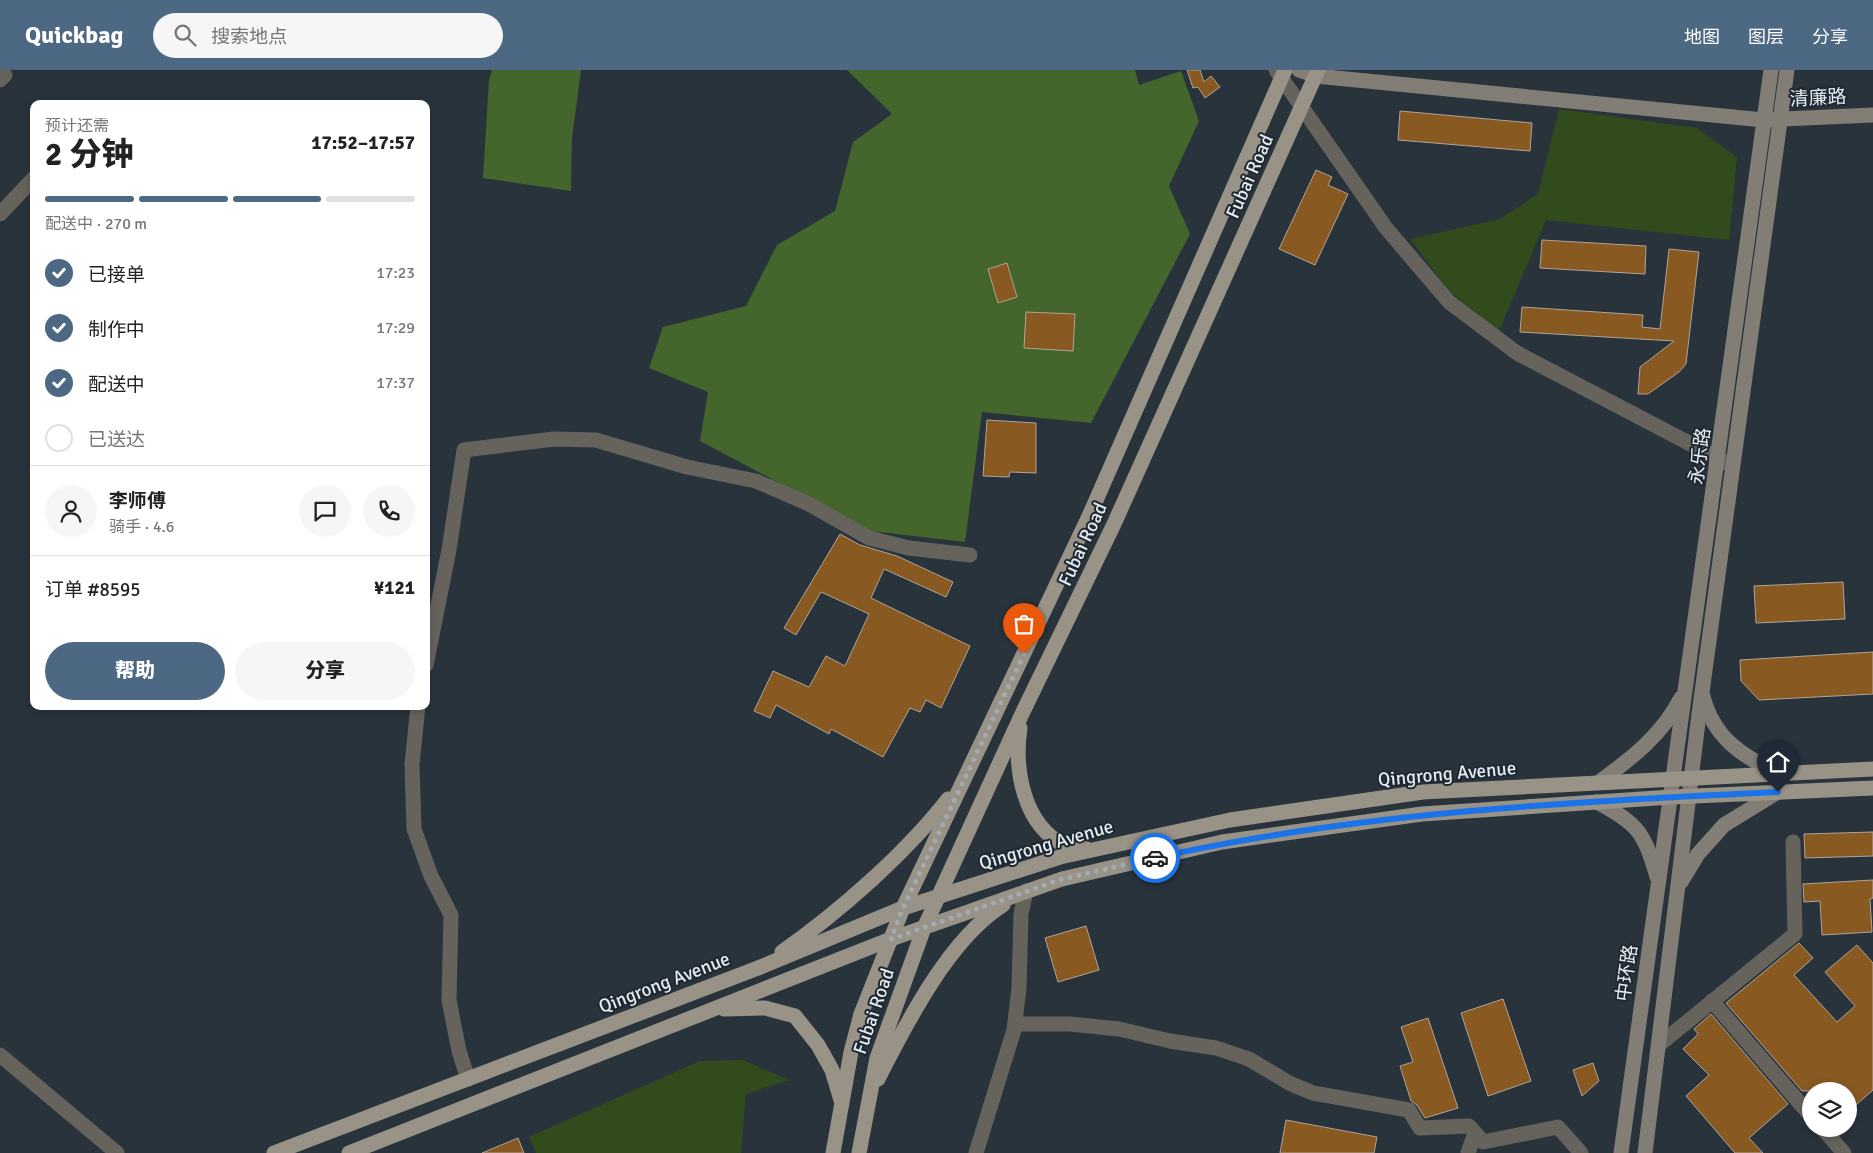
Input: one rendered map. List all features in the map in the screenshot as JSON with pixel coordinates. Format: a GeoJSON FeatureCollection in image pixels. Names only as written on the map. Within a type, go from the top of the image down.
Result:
{"type":"FeatureCollection","features":[{"type":"Feature","properties":{"kind":"main road","name":"Fubai Road"},"geometry":{"type":"LineString","coordinates":[[832,1153],[841,1102],[861,1014],[903,908],[1090,514],[1281,73]]}},
{"type":"Feature","properties":{"kind":"main road","name":"Fubai Road"},"geometry":{"type":"LineString","coordinates":[[859,1153],[868,1098],[885,1031],[924,928],[1021,716],[1114,524],[1317,73]]}},
{"type":"Feature","properties":{"kind":"main road"},"geometry":{"type":"LineString","coordinates":[[1021,716],[1018,765],[1028,805],[1045,831],[1067,846],[1096,849]]}},
{"type":"Feature","properties":{"kind":"main road","name":"Qingrong Avenue"},"geometry":{"type":"LineString","coordinates":[[274,1153],[758,968],[903,908],[1060,857],[1230,820],[1423,792],[1873,769]]}},
{"type":"Feature","properties":{"kind":"main road"},"geometry":{"type":"LineString","coordinates":[[758,968],[818,924],[868,882],[932,819],[966,776]]}},
{"type":"Feature","properties":{"kind":"main road","name":"Qingrong Avenue"},"geometry":{"type":"LineString","coordinates":[[349,1153],[891,939],[1062,879],[1222,842],[1422,814],[1671,797],[1873,788]]}},
{"type":"Feature","properties":{"kind":"main road"},"geometry":{"type":"LineString","coordinates":[[868,1098],[914,1013],[938,974],[966,938],[993,911],[1025,892]]}},
{"type":"Feature","properties":{"kind":"main road"},"geometry":{"type":"LineString","coordinates":[[715,1009],[765,1008],[795,1016],[818,1045],[832,1070],[841,1102]]}},
{"type":"Feature","properties":{"kind":"street","name":"清廉路"},"geometry":{"type":"LineString","coordinates":[[1299,70],[1772,120],[1873,115]]}},
{"type":"Feature","properties":{"kind":"street"},"geometry":{"type":"LineString","coordinates":[[1771,70],[1772,120]]}},
{"type":"Feature","properties":{"kind":"street"},"geometry":{"type":"LineString","coordinates":[[1772,120],[1787,70]]}},
{"type":"Feature","properties":{"kind":"street"},"geometry":{"type":"LineString","coordinates":[[1281,73],[1302,108],[1386,228],[1448,302],[1517,353],[1732,466]]}},
{"type":"Feature","properties":{"kind":"street","name":"永乐路"},"geometry":{"type":"LineString","coordinates":[[1671,797],[1719,459],[1772,120]]}},
{"type":"Feature","properties":{"kind":"street","name":"永乐路"},"geometry":{"type":"LineString","coordinates":[[1689,797],[1732,466],[1772,120]]}},
{"type":"Feature","properties":{"kind":"street"},"geometry":{"type":"LineString","coordinates":[[0,214],[30,182]]}},
{"type":"Feature","properties":{"kind":"street"},"geometry":{"type":"LineString","coordinates":[[430,645],[449,550],[464,450],[554,439],[596,440],[687,467],[756,481],[807,503],[870,538],[909,548],[970,556]]}},
{"type":"Feature","properties":{"kind":"street"},"geometry":{"type":"LineString","coordinates":[[1599,782],[1629,761],[1654,738],[1671,718],[1687,688]]}},
{"type":"Feature","properties":{"kind":"street"},"geometry":{"type":"LineString","coordinates":[[1702,690],[1706,709],[1715,727],[1751,761],[1779,773]]}},
{"type":"Feature","properties":{"kind":"street"},"geometry":{"type":"LineString","coordinates":[[418,710],[412,764],[414,829],[431,876],[451,915],[449,1000],[459,1051],[468,1079]]}},
{"type":"Feature","properties":{"kind":"street"},"geometry":{"type":"LineString","coordinates":[[1679,885],[1698,854],[1724,825],[1778,792]]}},
{"type":"Feature","properties":{"kind":"street","name":"中环路"},"geometry":{"type":"LineString","coordinates":[[1621,1153],[1671,797]]}},
{"type":"Feature","properties":{"kind":"street"},"geometry":{"type":"LineString","coordinates":[[1645,1153],[1660,1044],[1689,797]]}},
{"type":"Feature","properties":{"kind":"street"},"geometry":{"type":"LineString","coordinates":[[1597,802],[1618,813],[1638,829],[1650,852],[1659,884]]}},
{"type":"Feature","properties":{"kind":"street"},"geometry":{"type":"LineString","coordinates":[[1660,1044],[1795,934],[1793,842]]}},
{"type":"Feature","properties":{"kind":"street"},"geometry":{"type":"LineString","coordinates":[[976,1153],[1015,1024],[1019,988],[1021,914],[1025,892]]}},
{"type":"Feature","properties":{"kind":"street"},"geometry":{"type":"LineString","coordinates":[[1712,1001],[1802,1106]]}},
{"type":"Feature","properties":{"kind":"street"},"geometry":{"type":"LineString","coordinates":[[1015,1024],[1070,1024],[1119,1029],[1170,1041],[1216,1048],[1249,1059],[1289,1083],[1313,1094],[1409,1110],[1420,1128],[1469,1126],[1482,1142],[1558,1127],[1581,1153]]}},
{"type":"Feature","properties":{"kind":"street"},"geometry":{"type":"LineString","coordinates":[[0,1055],[117,1153]]}},
{"type":"Feature","properties":{"kind":"street"},"geometry":{"type":"LineString","coordinates":[[1468,1153],[1475,1133]]}},
{"type":"Feature","properties":{"kind":"street"},"geometry":{"type":"LineString","coordinates":[[1830,1137],[1844,1153]]}},
{"type":"Feature","properties":{"kind":"green space"},"geometry":{"type":"Polygon","coordinates":[[[492,70],[581,70],[572,138],[571,191],[483,178],[489,80],[492,70]]]}},
{"type":"Feature","properties":{"kind":"green space"},"geometry":{"type":"Polygon","coordinates":[[[847,70],[1135,70],[1139,85],[1181,71],[1199,121],[1169,186],[1190,234],[1091,423],[982,412],[965,542],[870,531],[700,441],[708,392],[649,368],[663,327],[746,306],[777,245],[835,211],[853,142],[892,114],[847,70]]]}},
{"type":"Feature","properties":{"kind":"green space"},"geometry":{"type":"Polygon","coordinates":[[[1559,109],[1697,128],[1737,157],[1729,240],[1546,220],[1499,331],[1449,291],[1410,239],[1500,219],[1538,194],[1559,109]]]}},
{"type":"Feature","properties":{"kind":"green space"},"geometry":{"type":"Polygon","coordinates":[[[743,1060],[789,1080],[746,1094],[741,1153],[536,1153],[529,1137],[700,1061],[743,1060]]]}},
{"type":"Feature","properties":{"kind":"building"},"geometry":{"type":"Polygon","coordinates":[[[1187,70],[1200,70],[1204,82],[1211,76],[1220,87],[1205,98],[1198,87],[1193,88],[1187,70]]]}},
{"type":"Feature","properties":{"kind":"building"},"geometry":{"type":"Polygon","coordinates":[[[1400,111],[1532,123],[1530,151],[1398,140],[1400,111]]]}},
{"type":"Feature","properties":{"kind":"building"},"geometry":{"type":"Polygon","coordinates":[[[1316,170],[1332,177],[1328,185],[1348,194],[1315,265],[1279,249],[1316,170]]]}},
{"type":"Feature","properties":{"kind":"building"},"geometry":{"type":"Polygon","coordinates":[[[1542,240],[1646,246],[1645,274],[1540,268],[1542,240]]]}},
{"type":"Feature","properties":{"kind":"building"},"geometry":{"type":"Polygon","coordinates":[[[1669,249],[1699,252],[1686,364],[1679,372],[1648,394],[1638,394],[1640,367],[1674,341],[1520,332],[1522,307],[1643,315],[1642,327],[1660,329],[1669,249]]]}},
{"type":"Feature","properties":{"kind":"building"},"geometry":{"type":"Polygon","coordinates":[[[1007,263],[1017,297],[998,303],[988,269],[1007,263]]]}},
{"type":"Feature","properties":{"kind":"building"},"geometry":{"type":"Polygon","coordinates":[[[1026,312],[1075,314],[1073,351],[1024,348],[1026,312]]]}},
{"type":"Feature","properties":{"kind":"building"},"geometry":{"type":"Polygon","coordinates":[[[987,420],[1036,423],[1036,473],[1010,472],[1009,477],[983,476],[987,420]]]}},
{"type":"Feature","properties":{"kind":"building"},"geometry":{"type":"Polygon","coordinates":[[[840,534],[860,545],[897,556],[953,582],[946,597],[884,569],[871,598],[970,646],[941,708],[926,700],[920,712],[910,708],[883,757],[831,729],[829,734],[776,705],[770,718],[754,711],[773,671],[809,687],[826,656],[845,666],[869,614],[821,592],[796,635],[784,628],[840,534]]]}},
{"type":"Feature","properties":{"kind":"building"},"geometry":{"type":"Polygon","coordinates":[[[1843,582],[1845,619],[1756,623],[1754,586],[1843,582]]]}},
{"type":"Feature","properties":{"kind":"building"},"geometry":{"type":"Polygon","coordinates":[[[1873,652],[1873,694],[1759,700],[1741,681],[1740,660],[1873,652]]]}},
{"type":"Feature","properties":{"kind":"building"},"geometry":{"type":"Polygon","coordinates":[[[1873,832],[1873,856],[1805,858],[1804,834],[1873,832]]]}},
{"type":"Feature","properties":{"kind":"building"},"geometry":{"type":"Polygon","coordinates":[[[1873,880],[1873,898],[1870,899],[1872,932],[1822,935],[1820,901],[1804,902],[1803,884],[1873,880]]]}},
{"type":"Feature","properties":{"kind":"building"},"geometry":{"type":"Polygon","coordinates":[[[1086,926],[1099,970],[1058,982],[1045,938],[1086,926]]]}},
{"type":"Feature","properties":{"kind":"building"},"geometry":{"type":"Polygon","coordinates":[[[1799,943],[1813,958],[1794,975],[1837,1022],[1855,1006],[1825,972],[1857,945],[1873,963],[1873,1090],[1857,1104],[1857,1082],[1802,1082],[1802,1091],[1726,1003],[1799,943]]]}},
{"type":"Feature","properties":{"kind":"building"},"geometry":{"type":"Polygon","coordinates":[[[1503,999],[1531,1081],[1488,1096],[1461,1013],[1503,999]]]}},
{"type":"Feature","properties":{"kind":"building"},"geometry":{"type":"Polygon","coordinates":[[[1711,1014],[1788,1104],[1749,1138],[1763,1153],[1735,1153],[1686,1096],[1709,1075],[1683,1049],[1698,1034],[1694,1029],[1711,1014]]]}},
{"type":"Feature","properties":{"kind":"building"},"geometry":{"type":"Polygon","coordinates":[[[1428,1018],[1458,1108],[1425,1118],[1417,1105],[1411,1101],[1400,1066],[1413,1062],[1401,1027],[1428,1018]]]}},
{"type":"Feature","properties":{"kind":"building"},"geometry":{"type":"Polygon","coordinates":[[[1593,1063],[1599,1081],[1582,1096],[1573,1070],[1593,1063]]]}},
{"type":"Feature","properties":{"kind":"building"},"geometry":{"type":"Polygon","coordinates":[[[1286,1120],[1377,1137],[1374,1153],[1280,1153],[1286,1120]]]}},
{"type":"Feature","properties":{"kind":"building"},"geometry":{"type":"Polygon","coordinates":[[[518,1138],[524,1153],[482,1153],[518,1138]]]}},
{"type":"Feature","properties":{"kind":"way so far"},"geometry":{"type":"LineString","coordinates":[[1024,654],[903,908],[891,939],[1062,879],[1155,858]]}},
{"type":"Feature","properties":{"kind":"route"},"geometry":{"type":"LineString","coordinates":[[1155,858],[1222,842],[1422,814],[1671,797],[1778,792]]}}]}
